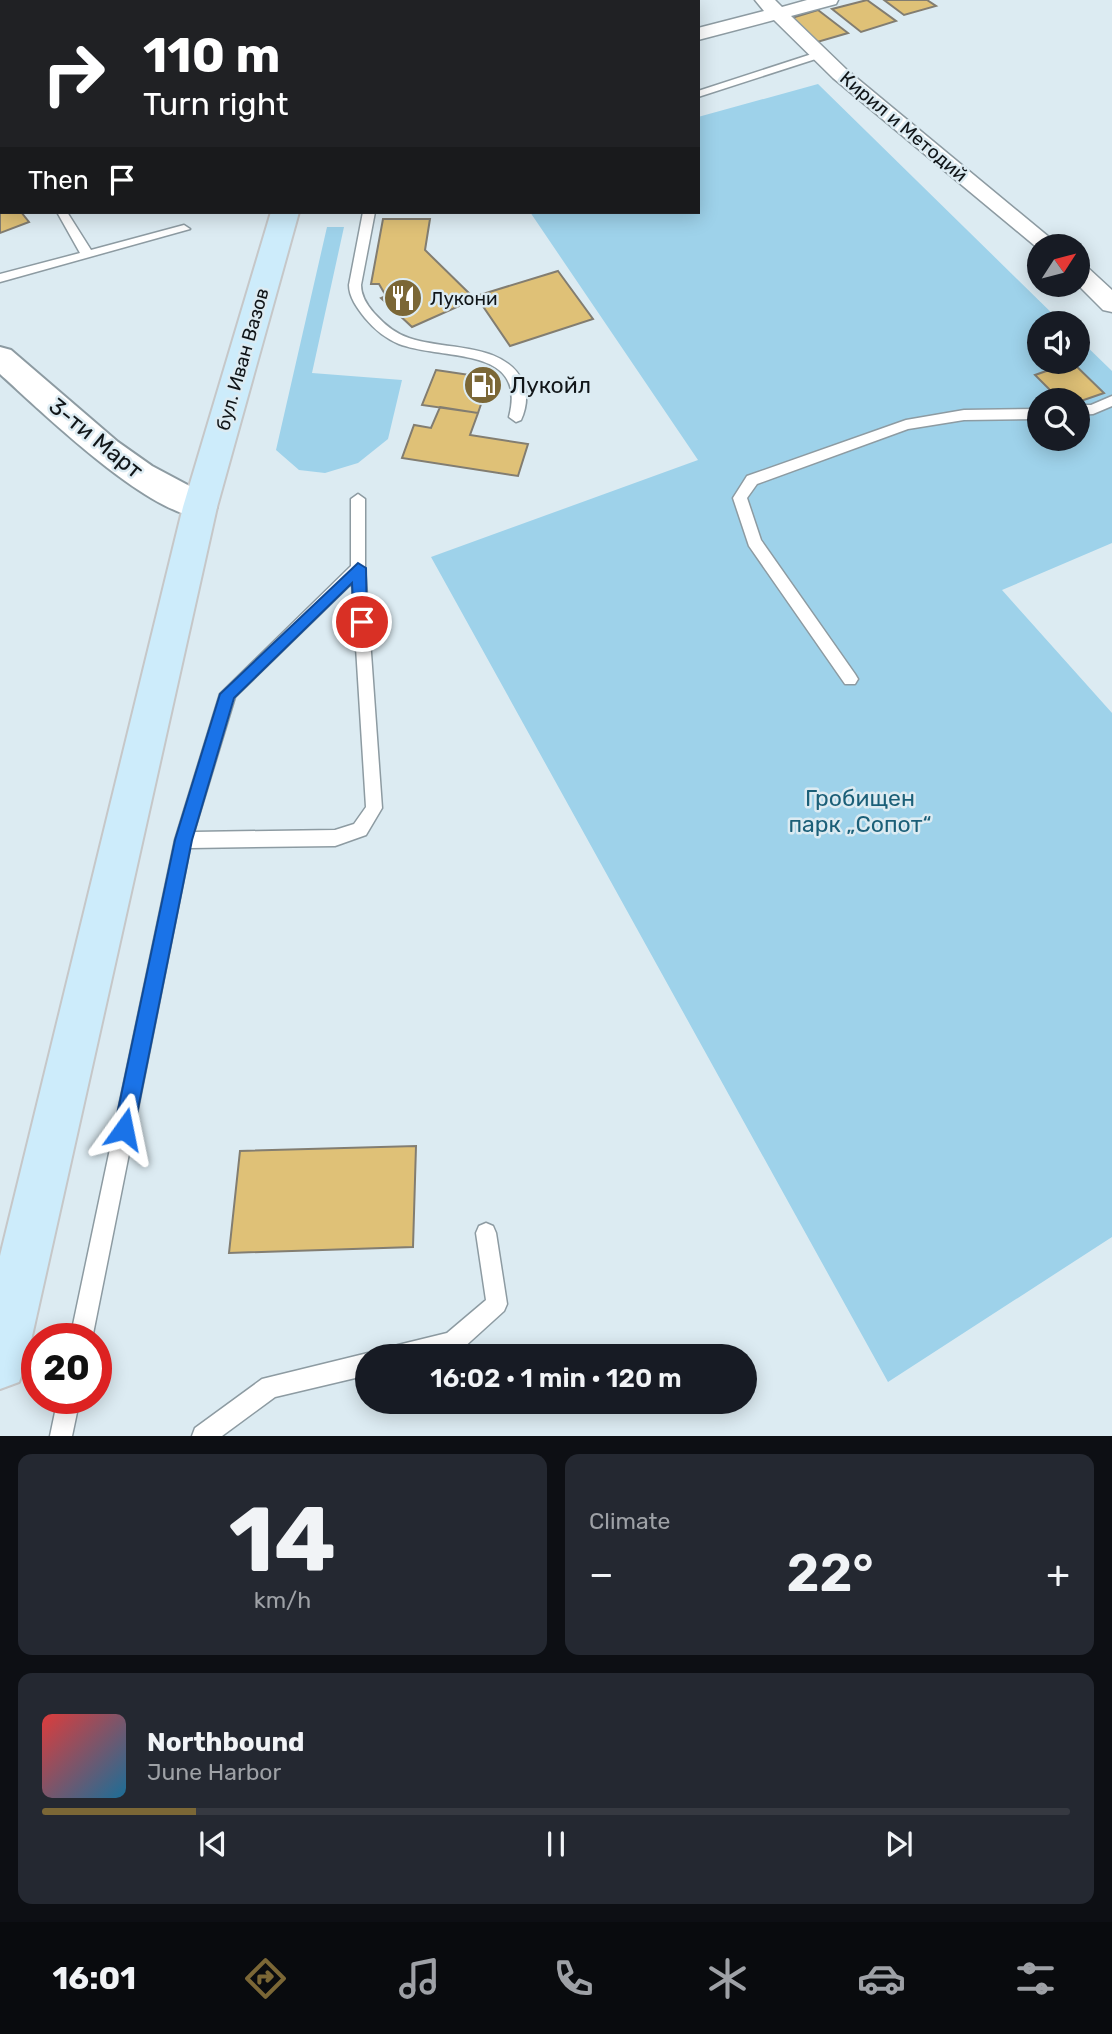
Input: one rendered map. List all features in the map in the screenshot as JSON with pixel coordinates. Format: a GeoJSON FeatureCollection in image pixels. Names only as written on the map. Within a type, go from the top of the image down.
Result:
{"type":"FeatureCollection","features":[{"type":"Feature","properties":{"kind":"main road","name":"бул. Иван Вазов"},"geometry":{"type":"LineString","coordinates":[[0,1363],[200,506],[284,214]]}},
{"type":"Feature","properties":{"kind":"street"},"geometry":{"type":"LineString","coordinates":[[700,33],[770,7],[829,0]]}},
{"type":"Feature","properties":{"kind":"street","name":"Кирил и Методий"},"geometry":{"type":"LineString","coordinates":[[770,7],[840,74],[1034,234]]}},
{"type":"Feature","properties":{"kind":"street"},"geometry":{"type":"LineString","coordinates":[[1090,283],[1112,304]]}},
{"type":"Feature","properties":{"kind":"street","name":"3-ти Март"},"geometry":{"type":"LineString","coordinates":[[0,357],[114,456],[140,475],[200,506]]}},
{"type":"Feature","properties":{"kind":"lane"},"geometry":{"type":"LineString","coordinates":[[700,93],[821,54]]}},
{"type":"Feature","properties":{"kind":"lane"},"geometry":{"type":"LineString","coordinates":[[63,214],[88,254]]}},
{"type":"Feature","properties":{"kind":"lane"},"geometry":{"type":"LineString","coordinates":[[369,214],[355,290],[372,323],[390,337],[415,346],[485,356],[502,363],[516,376],[521,392],[516,417]]}},
{"type":"Feature","properties":{"kind":"lane"},"geometry":{"type":"LineString","coordinates":[[0,278],[184,229]]}},
{"type":"Feature","properties":{"kind":"lane"},"geometry":{"type":"LineString","coordinates":[[1090,409],[1112,401]]}},
{"type":"Feature","properties":{"kind":"lane"},"geometry":{"type":"LineString","coordinates":[[850,679],[754,542],[740,498],[752,480],[906,425],[964,415],[1027,414]]}},
{"type":"Feature","properties":{"kind":"lane"},"geometry":{"type":"LineString","coordinates":[[183,840],[335,838],[360,830],[374,808],[358,568],[358,499]]}},
{"type":"Feature","properties":{"kind":"lane"},"geometry":{"type":"LineString","coordinates":[[84,1323],[183,840],[228,694],[358,568]]}},
{"type":"Feature","properties":{"kind":"lane"},"geometry":{"type":"LineString","coordinates":[[445,1344],[453,1342],[497,1304],[486,1233]]}},
{"type":"Feature","properties":{"kind":"lane"},"geometry":{"type":"LineString","coordinates":[[203,1436],[270,1387],[355,1367]]}},
{"type":"Feature","properties":{"kind":"lane"},"geometry":{"type":"LineString","coordinates":[[61,1436],[66,1414]]}},
{"type":"Feature","properties":{"kind":"green space","name":"Гробищен парк „Сопот“"},"geometry":{"type":"Polygon","coordinates":[[[818,84],[1027,289],[1027,298],[1036,298],[1050,311],[1027,311],[1027,374],[1090,374],[1090,350],[1112,371],[1112,543],[1002,590],[1112,713],[1112,1237],[888,1382],[431,557],[698,460],[531,214],[700,214],[700,116],[818,84]]]}},
{"type":"Feature","properties":{"kind":"green space"},"geometry":{"type":"Polygon","coordinates":[[[327,227],[344,227],[312,373],[402,380],[388,439],[358,463],[325,473],[299,470],[276,450],[327,227]]]}},
{"type":"Feature","properties":{"kind":"building"},"geometry":{"type":"Polygon","coordinates":[[[867,0],[896,21],[861,32],[832,9],[867,0]]]}},
{"type":"Feature","properties":{"kind":"building"},"geometry":{"type":"Polygon","coordinates":[[[884,0],[927,0],[936,6],[904,15],[884,0]]]}},
{"type":"Feature","properties":{"kind":"building"},"geometry":{"type":"Polygon","coordinates":[[[818,10],[848,33],[814,43],[785,20],[818,10]]]}},
{"type":"Feature","properties":{"kind":"building"},"geometry":{"type":"Polygon","coordinates":[[[0,214],[23,214],[29,222],[0,233],[0,214]]]}},
{"type":"Feature","properties":{"kind":"building"},"geometry":{"type":"Polygon","coordinates":[[[383,219],[430,219],[425,250],[475,299],[412,327],[381,298],[386,296],[379,284],[371,284],[383,219]]]}},
{"type":"Feature","properties":{"kind":"building"},"geometry":{"type":"Polygon","coordinates":[[[558,271],[593,319],[510,346],[476,296],[558,271]]]}},
{"type":"Feature","properties":{"kind":"building"},"geometry":{"type":"Polygon","coordinates":[[[436,370],[490,378],[478,413],[422,405],[436,370]]]}},
{"type":"Feature","properties":{"kind":"building"},"geometry":{"type":"Polygon","coordinates":[[[1084,374],[1104,393],[1090,398],[1090,388],[1048,388],[1035,375],[1084,374]]]}},
{"type":"Feature","properties":{"kind":"building"},"geometry":{"type":"Polygon","coordinates":[[[440,407],[478,413],[470,435],[528,444],[518,476],[402,458],[414,425],[431,428],[440,407]]]}},
{"type":"Feature","properties":{"kind":"building"},"geometry":{"type":"Polygon","coordinates":[[[416,1146],[413,1247],[229,1253],[240,1151],[416,1146]]]}},
{"type":"Feature","properties":{"kind":"place","name":"Лукони"},"geometry":{"type":"Point","coordinates":[403,298]}},
{"type":"Feature","properties":{"kind":"place","name":"Лукойл"},"geometry":{"type":"Point","coordinates":[483,385]}},
{"type":"Feature","properties":{"kind":"route"},"geometry":{"type":"LineString","coordinates":[[124,1129],[183,840],[228,694],[358,568],[362,622]]}}]}
